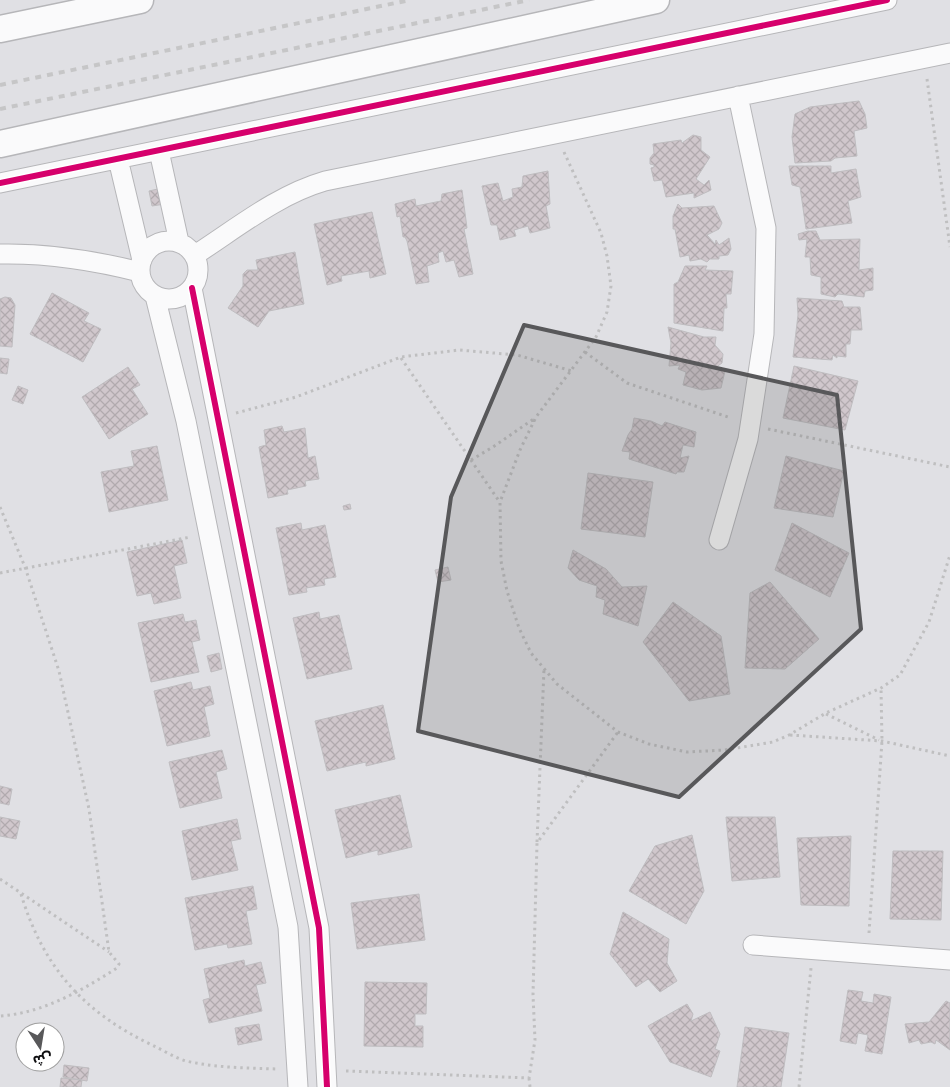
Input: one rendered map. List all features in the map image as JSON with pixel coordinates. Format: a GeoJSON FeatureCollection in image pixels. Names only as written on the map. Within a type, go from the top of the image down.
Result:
{"type":"FeatureCollection","features":[{"type":"Feature","properties":{"kind":"main road"},"geometry":{"type":"LineString","coordinates":[[0,29],[76,6],[140,0]]}},
{"type":"Feature","properties":{"kind":"main road"},"geometry":{"type":"LineString","coordinates":[[0,144],[656,0]]}},
{"type":"Feature","properties":{"kind":"street"},"geometry":{"type":"LineString","coordinates":[[0,183],[887,0]]}},
{"type":"Feature","properties":{"kind":"street"},"geometry":{"type":"LineString","coordinates":[[195,256],[285,197],[304,187],[950,53]]}},
{"type":"Feature","properties":{"kind":"street"},"geometry":{"type":"LineString","coordinates":[[719,540],[748,438],[764,334],[766,228],[738,96]]}},
{"type":"Feature","properties":{"kind":"street"},"geometry":{"type":"LineString","coordinates":[[118,159],[146,288],[155,296],[175,299],[192,288],[198,276],[198,262],[195,256],[179,242],[159,151]]}},
{"type":"Feature","properties":{"kind":"street"},"geometry":{"type":"LineString","coordinates":[[141,266],[150,248],[157,243],[164,241],[179,242]]}},
{"type":"Feature","properties":{"kind":"street"},"geometry":{"type":"LineString","coordinates":[[0,254],[30,253],[141,266]]}},
{"type":"Feature","properties":{"kind":"street"},"geometry":{"type":"LineString","coordinates":[[192,288],[319,928],[327,1078]]}},
{"type":"Feature","properties":{"kind":"street"},"geometry":{"type":"LineString","coordinates":[[155,296],[186,422],[288,927],[297,1078]]}},
{"type":"Feature","properties":{"kind":"street"},"geometry":{"type":"LineString","coordinates":[[753,946],[950,960]]}},
{"type":"Feature","properties":{"kind":"path"},"geometry":{"type":"LineString","coordinates":[[924,58],[950,247]]}},
{"type":"Feature","properties":{"kind":"path"},"geometry":{"type":"LineString","coordinates":[[556,134],[600,233],[611,286],[607,312],[596,337],[536,417],[500,502],[501,562],[507,590],[519,628],[531,653],[557,684],[618,732],[649,744],[687,752],[725,750],[773,742],[789,735],[826,713],[881,688],[900,675],[929,622],[950,555]]}},
{"type":"Feature","properties":{"kind":"path"},"geometry":{"type":"LineString","coordinates":[[219,418],[296,397],[401,358],[459,350],[516,354],[572,371]]}},
{"type":"Feature","properties":{"kind":"path"},"geometry":{"type":"LineString","coordinates":[[401,358],[500,502]]}},
{"type":"Feature","properties":{"kind":"path"},"geometry":{"type":"LineString","coordinates":[[471,460],[494,447],[536,417]]}},
{"type":"Feature","properties":{"kind":"path"},"geometry":{"type":"LineString","coordinates":[[0,507],[24,567],[60,671],[89,809],[109,952]]}},
{"type":"Feature","properties":{"kind":"path"},"geometry":{"type":"LineString","coordinates":[[0,573],[209,534]]}},
{"type":"Feature","properties":{"kind":"path"},"geometry":{"type":"LineString","coordinates":[[530,1087],[529,1078],[535,1040],[533,995],[544,669]]}},
{"type":"Feature","properties":{"kind":"path"},"geometry":{"type":"LineString","coordinates":[[868,954],[882,741],[881,688]]}},
{"type":"Feature","properties":{"kind":"path"},"geometry":{"type":"LineString","coordinates":[[826,713],[882,741]]}},
{"type":"Feature","properties":{"kind":"path"},"geometry":{"type":"LineString","coordinates":[[537,843],[618,732]]}},
{"type":"Feature","properties":{"kind":"path"},"geometry":{"type":"LineString","coordinates":[[789,735],[882,741],[950,756]]}},
{"type":"Feature","properties":{"kind":"path"},"geometry":{"type":"LineString","coordinates":[[0,880],[109,952],[118,961],[118,967],[78,993],[43,1007],[0,1016]]}},
{"type":"Feature","properties":{"kind":"path"},"geometry":{"type":"LineString","coordinates":[[21,894],[30,923],[42,949],[59,974],[103,1018],[184,1060],[297,1078]]}},
{"type":"Feature","properties":{"kind":"path"},"geometry":{"type":"LineString","coordinates":[[800,1087],[812,950]]}},
{"type":"Feature","properties":{"kind":"path"},"geometry":{"type":"LineString","coordinates":[[327,1078],[529,1078]]}},
{"type":"Feature","properties":{"kind":"highlighted area"},"geometry":{"type":"Polygon","coordinates":[[[524,325],[837,395],[861,629],[679,797],[418,731],[451,497],[524,325]]]}},
{"type":"Feature","properties":{"kind":"building"},"geometry":{"type":"Polygon","coordinates":[[[859,101],[865,114],[867,128],[854,131],[857,156],[835,158],[831,161],[795,163],[792,137],[795,114],[810,107],[859,101]]]}},
{"type":"Feature","properties":{"kind":"building"},"geometry":{"type":"Polygon","coordinates":[[[693,135],[701,137],[701,150],[710,157],[696,179],[704,185],[709,180],[711,190],[694,198],[694,193],[666,197],[662,180],[654,181],[651,168],[654,165],[650,164],[650,158],[654,153],[653,144],[681,140],[682,143],[693,135]]]}},
{"type":"Feature","properties":{"kind":"building"},"geometry":{"type":"Polygon","coordinates":[[[789,166],[831,166],[831,173],[856,169],[861,197],[848,201],[852,223],[806,229],[800,187],[792,185],[789,166]]]}},
{"type":"Feature","properties":{"kind":"building"},"geometry":{"type":"Polygon","coordinates":[[[548,171],[550,204],[546,206],[550,228],[530,233],[528,226],[514,230],[516,236],[500,240],[497,225],[491,225],[482,186],[498,183],[503,201],[513,197],[512,189],[522,187],[523,176],[548,171]]]}},
{"type":"Feature","properties":{"kind":"building"},"geometry":{"type":"Polygon","coordinates":[[[162,188],[165,204],[152,206],[149,191],[162,188]]]}},
{"type":"Feature","properties":{"kind":"building"},"geometry":{"type":"Polygon","coordinates":[[[462,190],[467,228],[464,229],[473,274],[459,277],[454,260],[446,262],[443,251],[438,253],[439,262],[427,266],[429,282],[416,284],[407,241],[403,237],[400,216],[397,217],[395,204],[415,199],[416,206],[441,201],[442,194],[462,190]]]}},
{"type":"Feature","properties":{"kind":"building"},"geometry":{"type":"Polygon","coordinates":[[[678,204],[682,208],[714,206],[722,223],[719,229],[707,235],[715,244],[716,240],[719,245],[729,238],[731,249],[728,255],[719,256],[719,259],[710,259],[707,262],[701,259],[690,261],[689,255],[680,257],[675,229],[673,229],[673,216],[678,204]]]}},
{"type":"Feature","properties":{"kind":"building"},"geometry":{"type":"Polygon","coordinates":[[[372,212],[386,274],[370,278],[369,271],[341,276],[342,281],[327,285],[314,224],[372,212]]]}},
{"type":"Feature","properties":{"kind":"building"},"geometry":{"type":"Polygon","coordinates":[[[816,231],[820,240],[860,239],[859,270],[873,268],[873,290],[865,291],[864,297],[838,294],[835,297],[821,294],[821,277],[811,275],[810,257],[805,257],[807,239],[799,240],[798,234],[816,231]]]}},
{"type":"Feature","properties":{"kind":"building"},"geometry":{"type":"Polygon","coordinates":[[[295,252],[304,304],[269,311],[258,327],[228,308],[243,286],[243,274],[247,270],[258,270],[256,260],[295,252]]]}},
{"type":"Feature","properties":{"kind":"building"},"geometry":{"type":"Polygon","coordinates":[[[685,266],[707,266],[705,270],[733,271],[731,294],[726,294],[727,308],[724,308],[723,331],[674,323],[674,284],[678,282],[685,266]]]}},
{"type":"Feature","properties":{"kind":"building"},"geometry":{"type":"Polygon","coordinates":[[[52,293],[89,313],[84,321],[101,329],[83,362],[30,334],[52,293]]]}},
{"type":"Feature","properties":{"kind":"building"},"geometry":{"type":"Polygon","coordinates":[[[5,297],[11,298],[15,305],[12,347],[0,346],[0,299],[5,297]]]}},
{"type":"Feature","properties":{"kind":"building"},"geometry":{"type":"Polygon","coordinates":[[[797,298],[842,301],[844,307],[860,307],[862,330],[851,330],[850,344],[846,344],[846,357],[837,356],[837,358],[833,355],[832,360],[793,357],[798,315],[797,298]]]}},
{"type":"Feature","properties":{"kind":"building"},"geometry":{"type":"Polygon","coordinates":[[[668,327],[704,337],[716,337],[715,345],[723,354],[722,363],[715,368],[725,371],[721,388],[702,390],[683,385],[686,372],[678,369],[680,365],[669,366],[671,343],[668,327]]]}},
{"type":"Feature","properties":{"kind":"building"},"geometry":{"type":"Polygon","coordinates":[[[0,358],[9,359],[7,374],[0,373],[0,358]]]}},
{"type":"Feature","properties":{"kind":"building"},"geometry":{"type":"Polygon","coordinates":[[[794,366],[858,381],[845,430],[783,418],[794,366]]]}},
{"type":"Feature","properties":{"kind":"building"},"geometry":{"type":"Polygon","coordinates":[[[128,367],[140,385],[132,389],[148,414],[109,439],[82,397],[128,367]]]}},
{"type":"Feature","properties":{"kind":"building"},"geometry":{"type":"Polygon","coordinates":[[[18,386],[28,390],[23,404],[12,400],[18,386]]]}},
{"type":"Feature","properties":{"kind":"building"},"geometry":{"type":"Polygon","coordinates":[[[634,418],[651,421],[662,426],[665,422],[696,432],[694,447],[683,445],[680,458],[689,456],[684,472],[677,472],[676,474],[629,459],[630,452],[622,451],[632,429],[634,418]]]}},
{"type":"Feature","properties":{"kind":"building"},"geometry":{"type":"Polygon","coordinates":[[[282,426],[284,432],[305,428],[308,458],[315,456],[319,479],[305,481],[306,486],[287,490],[288,494],[268,498],[259,447],[266,445],[264,430],[282,426]]]}},
{"type":"Feature","properties":{"kind":"building"},"geometry":{"type":"Polygon","coordinates":[[[157,446],[168,500],[109,512],[101,472],[134,466],[131,451],[157,446]]]}},
{"type":"Feature","properties":{"kind":"building"},"geometry":{"type":"Polygon","coordinates":[[[786,456],[844,471],[833,517],[774,508],[786,456]]]}},
{"type":"Feature","properties":{"kind":"building"},"geometry":{"type":"Polygon","coordinates":[[[588,473],[653,482],[645,537],[581,529],[588,473]]]}},
{"type":"Feature","properties":{"kind":"building"},"geometry":{"type":"Polygon","coordinates":[[[350,504],[351,509],[344,510],[343,506],[350,504]]]}},
{"type":"Feature","properties":{"kind":"building"},"geometry":{"type":"Polygon","coordinates":[[[301,523],[302,530],[325,525],[336,577],[324,579],[325,585],[306,588],[307,592],[289,595],[276,528],[301,523]]]}},
{"type":"Feature","properties":{"kind":"building"},"geometry":{"type":"Polygon","coordinates":[[[792,523],[849,553],[830,597],[775,570],[792,523]]]}},
{"type":"Feature","properties":{"kind":"building"},"geometry":{"type":"Polygon","coordinates":[[[182,540],[187,563],[174,566],[181,598],[154,604],[151,593],[137,596],[127,552],[182,540]]]}},
{"type":"Feature","properties":{"kind":"building"},"geometry":{"type":"Polygon","coordinates":[[[573,550],[606,569],[622,587],[647,586],[638,626],[603,614],[605,600],[596,597],[597,586],[579,580],[568,568],[573,550]]]}},
{"type":"Feature","properties":{"kind":"building"},"geometry":{"type":"Polygon","coordinates":[[[448,567],[451,580],[438,582],[435,570],[448,567]]]}},
{"type":"Feature","properties":{"kind":"building"},"geometry":{"type":"Polygon","coordinates":[[[770,582],[819,639],[785,669],[745,668],[750,593],[770,582]]]}},
{"type":"Feature","properties":{"kind":"building"},"geometry":{"type":"Polygon","coordinates":[[[673,602],[721,636],[730,694],[689,701],[643,642],[673,602]]]}},
{"type":"Feature","properties":{"kind":"building"},"geometry":{"type":"Polygon","coordinates":[[[319,612],[320,619],[339,615],[352,669],[307,679],[293,618],[319,612]]]}},
{"type":"Feature","properties":{"kind":"building"},"geometry":{"type":"Polygon","coordinates":[[[183,614],[185,622],[196,620],[200,640],[192,642],[199,672],[151,682],[138,623],[183,614]]]}},
{"type":"Feature","properties":{"kind":"building"},"geometry":{"type":"Polygon","coordinates":[[[219,653],[222,669],[211,672],[207,656],[219,653]]]}},
{"type":"Feature","properties":{"kind":"building"},"geometry":{"type":"Polygon","coordinates":[[[191,682],[193,690],[210,686],[214,704],[204,707],[210,736],[167,746],[154,691],[191,682]]]}},
{"type":"Feature","properties":{"kind":"building"},"geometry":{"type":"Polygon","coordinates":[[[383,705],[395,759],[366,766],[366,762],[327,771],[315,721],[383,705]]]}},
{"type":"Feature","properties":{"kind":"building"},"geometry":{"type":"Polygon","coordinates":[[[222,750],[227,769],[216,772],[222,798],[180,808],[169,762],[222,750]]]}},
{"type":"Feature","properties":{"kind":"building"},"geometry":{"type":"Polygon","coordinates":[[[0,786],[12,789],[9,805],[0,803],[0,786]]]}},
{"type":"Feature","properties":{"kind":"building"},"geometry":{"type":"Polygon","coordinates":[[[400,795],[412,847],[378,855],[378,850],[346,858],[335,810],[400,795]]]}},
{"type":"Feature","properties":{"kind":"building"},"geometry":{"type":"Polygon","coordinates":[[[0,817],[20,821],[16,839],[0,836],[0,817]]]}},
{"type":"Feature","properties":{"kind":"building"},"geometry":{"type":"Polygon","coordinates":[[[726,817],[775,817],[780,877],[732,881],[726,817]]]}},
{"type":"Feature","properties":{"kind":"building"},"geometry":{"type":"Polygon","coordinates":[[[237,819],[241,839],[231,841],[238,870],[192,880],[182,831],[237,819]]]}},
{"type":"Feature","properties":{"kind":"building"},"geometry":{"type":"Polygon","coordinates":[[[692,835],[704,891],[686,924],[629,891],[655,846],[692,835]]]}},
{"type":"Feature","properties":{"kind":"building"},"geometry":{"type":"Polygon","coordinates":[[[851,836],[849,906],[801,905],[797,838],[851,836]]]}},
{"type":"Feature","properties":{"kind":"building"},"geometry":{"type":"Polygon","coordinates":[[[893,851],[943,851],[941,920],[890,919],[893,851]]]}},
{"type":"Feature","properties":{"kind":"building"},"geometry":{"type":"Polygon","coordinates":[[[253,886],[257,909],[246,911],[252,944],[228,948],[227,944],[195,950],[185,898],[253,886]]]}},
{"type":"Feature","properties":{"kind":"building"},"geometry":{"type":"Polygon","coordinates":[[[419,894],[425,940],[357,949],[351,903],[419,894]]]}},
{"type":"Feature","properties":{"kind":"building"},"geometry":{"type":"Polygon","coordinates":[[[623,912],[669,939],[667,963],[677,981],[660,992],[648,979],[636,987],[610,954],[623,912]]]}},
{"type":"Feature","properties":{"kind":"building"},"geometry":{"type":"Polygon","coordinates":[[[244,960],[245,966],[261,962],[266,983],[256,985],[262,1011],[209,1023],[203,1000],[210,998],[204,969],[244,960]]]}},
{"type":"Feature","properties":{"kind":"building"},"geometry":{"type":"Polygon","coordinates":[[[365,982],[427,983],[426,1014],[415,1014],[415,1026],[423,1026],[423,1047],[364,1046],[365,982]]]}},
{"type":"Feature","properties":{"kind":"building"},"geometry":{"type":"Polygon","coordinates":[[[848,990],[863,992],[861,1001],[873,1003],[874,994],[891,997],[882,1054],[865,1051],[868,1035],[858,1033],[856,1044],[840,1041],[848,990]]]}},
{"type":"Feature","properties":{"kind":"building"},"geometry":{"type":"Polygon","coordinates":[[[946,1001],[950,1003],[950,1050],[936,1040],[935,1044],[931,1042],[921,1044],[919,1040],[909,1043],[905,1024],[929,1022],[946,1001]]]}},
{"type":"Feature","properties":{"kind":"building"},"geometry":{"type":"Polygon","coordinates":[[[687,1004],[693,1014],[691,1021],[710,1012],[720,1034],[715,1049],[720,1051],[711,1077],[670,1062],[648,1026],[687,1004]]]}},
{"type":"Feature","properties":{"kind":"building"},"geometry":{"type":"Polygon","coordinates":[[[259,1024],[262,1040],[238,1045],[235,1028],[259,1024]]]}},
{"type":"Feature","properties":{"kind":"building"},"geometry":{"type":"Polygon","coordinates":[[[745,1027],[789,1033],[781,1087],[737,1087],[745,1027]]]}},
{"type":"Feature","properties":{"kind":"building"},"geometry":{"type":"Polygon","coordinates":[[[65,1065],[89,1068],[87,1081],[63,1077],[65,1065]]]}},
{"type":"Feature","properties":{"kind":"building"},"geometry":{"type":"Polygon","coordinates":[[[61,1078],[82,1080],[81,1087],[60,1087],[61,1078]]]}},
{"type":"Feature","properties":{"kind":"railway"},"geometry":{"type":"LineString","coordinates":[[0,85],[410,0]]}},
{"type":"Feature","properties":{"kind":"railway"},"geometry":{"type":"LineString","coordinates":[[0,109],[529,0]]}},
{"type":"Feature","properties":{"kind":"cycle path"},"geometry":{"type":"LineString","coordinates":[[0,183],[887,0]]}},
{"type":"Feature","properties":{"kind":"cycle path"},"geometry":{"type":"LineString","coordinates":[[192,288],[319,928],[327,1087]]}}]}
